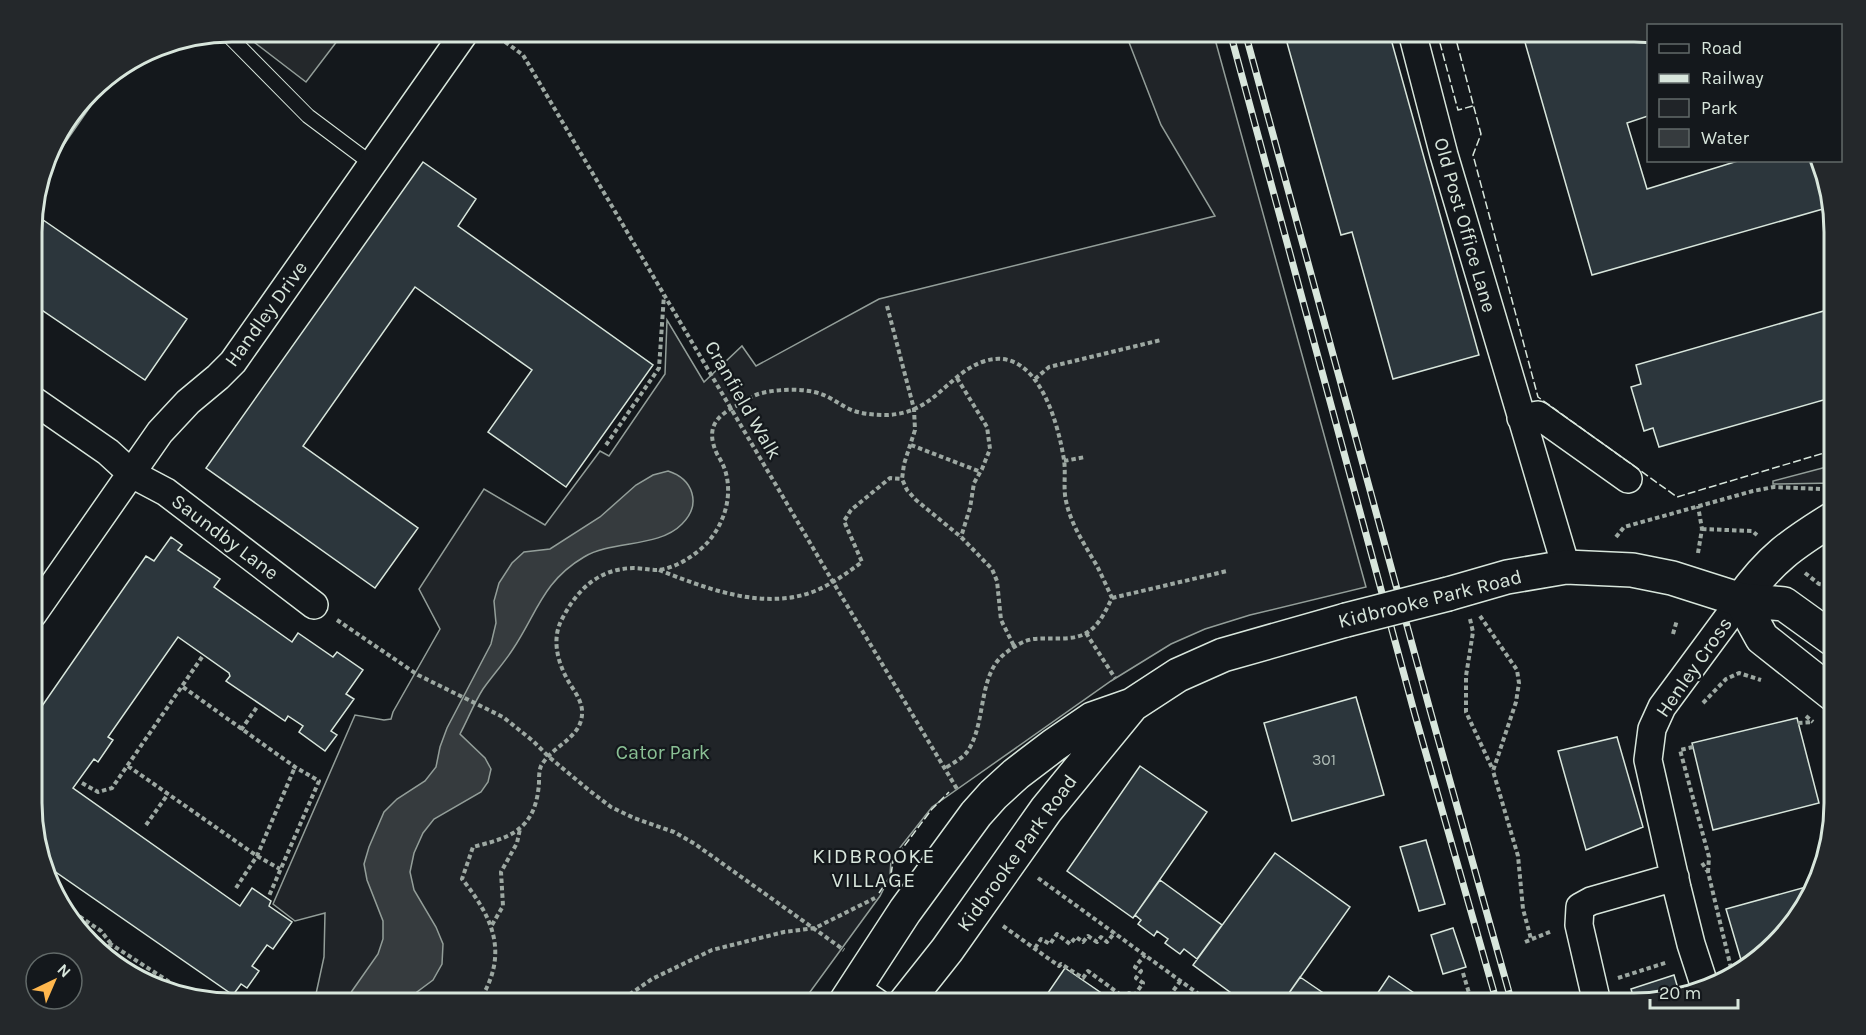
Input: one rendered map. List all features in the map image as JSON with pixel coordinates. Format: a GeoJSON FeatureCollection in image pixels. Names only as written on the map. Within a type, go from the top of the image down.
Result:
{"type":"FeatureCollection","features":[{"type":"Feature","properties":{"kind":"main road"},"geometry":{"type":"LineString","coordinates":[[1824,511],[1804,536],[1780,553],[1758,575],[1741,600],[1762,638],[1824,687]]}},
{"type":"Feature","properties":{"kind":"main road","name":"Kidbrooke Park Road"},"geometry":{"type":"LineString","coordinates":[[862,993],[910,905],[976,814],[993,795],[1016,774],[1125,693],[1178,675],[1223,655],[1346,620],[1459,605],[1507,577],[1580,567],[1632,570],[1672,578],[1741,600],[1784,604],[1824,633]]}},
{"type":"Feature","properties":{"kind":"main road","name":"Kidbrooke Park Road"},"geometry":{"type":"LineString","coordinates":[[913,993],[1076,772],[1125,693]]}},
{"type":"Feature","properties":{"kind":"street","name":"Handley Drive"},"geometry":{"type":"LineString","coordinates":[[42,602],[160,432],[174,416],[233,362],[458,42]]}},
{"type":"Feature","properties":{"kind":"street","name":"Old Post Office Lane"},"geometry":{"type":"LineString","coordinates":[[1415,42],[1444,155],[1521,418],[1580,567]]}},
{"type":"Feature","properties":{"kind":"street","name":"Saundby Lane"},"geometry":{"type":"LineString","coordinates":[[42,406],[108,452],[132,474],[166,492],[314,605]]}},
{"type":"Feature","properties":{"kind":"street"},"geometry":{"type":"LineString","coordinates":[[1521,418],[1538,415],[1628,478]]}},
{"type":"Feature","properties":{"kind":"street","name":"Henley Cross"},"geometry":{"type":"LineString","coordinates":[[1703,980],[1675,877],[1648,760],[1652,729],[1662,707],[1741,600]]}},
{"type":"Feature","properties":{"kind":"street"},"geometry":{"type":"LineString","coordinates":[[1595,993],[1579,925],[1580,907],[1591,901],[1675,877]]}},
{"type":"Feature","properties":{"kind":"lane"},"geometry":{"type":"LineString","coordinates":[[235,42],[308,116],[372,164]]}},
{"type":"Feature","properties":{"kind":"path","name":"Cranfield Walk"},"geometry":{"type":"LineString","coordinates":[[504,42],[523,56],[730,409],[944,769],[960,792]]}},
{"type":"Feature","properties":{"kind":"path"},"geometry":{"type":"LineString","coordinates":[[606,445],[659,368],[664,294]]}},
{"type":"Feature","properties":{"kind":"path"},"geometry":{"type":"LineString","coordinates":[[887,306],[915,409],[915,430],[904,464],[902,479],[907,490],[961,537],[992,569],[997,581],[1001,620],[1014,646]]}},
{"type":"Feature","properties":{"kind":"path"},"geometry":{"type":"LineString","coordinates":[[1035,379],[1049,367],[1161,340]]}},
{"type":"Feature","properties":{"kind":"path"},"geometry":{"type":"LineString","coordinates":[[658,570],[694,555],[719,527],[726,509],[728,488],[725,468],[711,438],[714,424],[722,414],[730,409],[764,392],[806,390],[820,393],[849,409],[878,415],[894,414],[915,409],[978,364],[998,359],[1013,363],[1028,371],[1046,397],[1057,424],[1064,461],[1066,501],[1076,529],[1112,598]]}},
{"type":"Feature","properties":{"kind":"path"},"geometry":{"type":"LineString","coordinates":[[957,378],[987,427],[990,449],[974,483],[970,508],[961,537]]}},
{"type":"Feature","properties":{"kind":"path"},"geometry":{"type":"LineString","coordinates":[[911,445],[981,472]]}},
{"type":"Feature","properties":{"kind":"path"},"geometry":{"type":"LineString","coordinates":[[1064,461],[1085,458]]}},
{"type":"Feature","properties":{"kind":"path"},"geometry":{"type":"LineString","coordinates":[[484,993],[492,978],[495,945],[484,908],[462,879],[473,847],[512,834],[525,824],[537,798],[540,769],[576,731],[581,721],[580,703],[561,667],[557,652],[560,624],[581,590],[597,577],[614,570],[633,568],[658,570],[715,590],[756,598],[791,598],[814,592],[862,562],[844,521],[851,510],[890,478],[902,479]]}},
{"type":"Feature","properties":{"kind":"path"},"geometry":{"type":"LineString","coordinates":[[1580,567],[1624,527],[1753,491],[1774,487],[1824,502]]}},
{"type":"Feature","properties":{"kind":"path"},"geometry":{"type":"LineString","coordinates":[[1698,506],[1702,529],[1699,548]]}},
{"type":"Feature","properties":{"kind":"path"},"geometry":{"type":"LineString","coordinates":[[1702,529],[1752,531]]}},
{"type":"Feature","properties":{"kind":"path"},"geometry":{"type":"LineString","coordinates":[[944,769],[966,753],[978,727],[990,672],[1014,646],[1031,639],[1068,638],[1086,633],[1100,619],[1112,598],[1227,571]]}},
{"type":"Feature","properties":{"kind":"path"},"geometry":{"type":"LineString","coordinates":[[1819,584],[1824,585]]}},
{"type":"Feature","properties":{"kind":"path"},"geometry":{"type":"LineString","coordinates":[[314,605],[418,675],[488,710],[518,729],[611,807],[674,832],[695,844],[835,943]]}},
{"type":"Feature","properties":{"kind":"path"},"geometry":{"type":"LineString","coordinates":[[1459,605],[1473,632],[1466,676],[1466,712],[1493,771],[1518,856],[1523,909],[1531,939]]}},
{"type":"Feature","properties":{"kind":"path"},"geometry":{"type":"LineString","coordinates":[[1480,615],[1517,670],[1519,683],[1516,702],[1493,771]]}},
{"type":"Feature","properties":{"kind":"path"},"geometry":{"type":"LineString","coordinates":[[1673,634],[1677,620]]}},
{"type":"Feature","properties":{"kind":"path"},"geometry":{"type":"LineString","coordinates":[[1086,633],[1125,693]]}},
{"type":"Feature","properties":{"kind":"path"},"geometry":{"type":"LineString","coordinates":[[82,783],[98,792],[111,788],[202,657]]}},
{"type":"Feature","properties":{"kind":"path"},"geometry":{"type":"LineString","coordinates":[[1700,707],[1726,679],[1738,674],[1767,682]]}},
{"type":"Feature","properties":{"kind":"path"},"geometry":{"type":"LineString","coordinates":[[183,687],[295,767],[319,781],[279,869],[269,897]]}},
{"type":"Feature","properties":{"kind":"path"},"geometry":{"type":"LineString","coordinates":[[242,730],[258,707]]}},
{"type":"Feature","properties":{"kind":"path"},"geometry":{"type":"LineString","coordinates":[[1798,723],[1811,723],[1804,715]]}},
{"type":"Feature","properties":{"kind":"path"},"geometry":{"type":"LineString","coordinates":[[1693,747],[1680,750],[1709,857],[1708,872],[1731,966]]}},
{"type":"Feature","properties":{"kind":"path"},"geometry":{"type":"LineString","coordinates":[[128,766],[279,869]]}},
{"type":"Feature","properties":{"kind":"path"},"geometry":{"type":"LineString","coordinates":[[236,888],[258,856],[295,767]]}},
{"type":"Feature","properties":{"kind":"path"},"geometry":{"type":"LineString","coordinates":[[146,825],[168,794]]}},
{"type":"Feature","properties":{"kind":"path"},"geometry":{"type":"LineString","coordinates":[[491,926],[503,906],[501,872],[517,843],[520,828]]}},
{"type":"Feature","properties":{"kind":"path"},"geometry":{"type":"LineString","coordinates":[[1699,859],[1708,872]]}},
{"type":"Feature","properties":{"kind":"path"},"geometry":{"type":"LineString","coordinates":[[1038,878],[1197,993]]}},
{"type":"Feature","properties":{"kind":"path"},"geometry":{"type":"LineString","coordinates":[[632,993],[652,979],[712,950],[784,932],[815,928],[876,898]]}},
{"type":"Feature","properties":{"kind":"path"},"geometry":{"type":"LineString","coordinates":[[81,918],[101,931],[112,945],[171,983]]}},
{"type":"Feature","properties":{"kind":"path"},"geometry":{"type":"LineString","coordinates":[[1003,926],[1059,966],[1061,964],[1083,978],[1088,971],[1118,993]]}},
{"type":"Feature","properties":{"kind":"path"},"geometry":{"type":"LineString","coordinates":[[1525,942],[1555,931]]}},
{"type":"Feature","properties":{"kind":"path"},"geometry":{"type":"LineString","coordinates":[[1035,948],[1041,939],[1050,944],[1057,934],[1070,944],[1076,937],[1083,942],[1088,936],[1097,942],[1101,937],[1107,942],[1114,932]]}},
{"type":"Feature","properties":{"kind":"path"},"geometry":{"type":"LineString","coordinates":[[107,946],[112,945]]}},
{"type":"Feature","properties":{"kind":"path"},"geometry":{"type":"LineString","coordinates":[[1600,993],[1695,953],[1727,945]]}},
{"type":"Feature","properties":{"kind":"path"},"geometry":{"type":"LineString","coordinates":[[1136,993],[1143,983],[1136,978],[1141,971],[1135,967],[1144,955]]}},
{"type":"Feature","properties":{"kind":"path"},"geometry":{"type":"LineString","coordinates":[[1463,973],[1469,993]]}},
{"type":"Feature","properties":{"kind":"path"},"geometry":{"type":"LineString","coordinates":[[1172,993],[1181,981]]}},
{"type":"Feature","properties":{"kind":"green space","name":"Cator Park"},"geometry":{"type":"Polygon","coordinates":[[[1129,42],[1216,42],[1366,587],[1250,615],[1205,629],[1171,644],[1111,681],[932,807],[891,859],[890,876],[880,896],[809,993],[316,993],[324,957],[325,913],[295,921],[273,904],[355,715],[391,719],[440,629],[419,589],[484,489],[545,525],[600,451],[609,456],[665,374],[667,320],[704,382],[742,346],[756,366],[879,299],[1215,216],[1161,125],[1129,42]]]}},
{"type":"Feature","properties":{"kind":"green space"},"geometry":{"type":"Polygon","coordinates":[[[92,104],[61,149],[67,137],[92,104]]]}},
{"type":"Feature","properties":{"kind":"green space"},"geometry":{"type":"Polygon","coordinates":[[[1824,468],[1824,483],[1773,484],[1773,481],[1824,468]]]}},
{"type":"Feature","properties":{"kind":"shaded area"},"geometry":{"type":"Polygon","coordinates":[[[254,42],[336,42],[306,82],[254,42]]]}},
{"type":"Feature","properties":{"kind":"water"},"geometry":{"type":"Polygon","coordinates":[[[668,471],[684,480],[692,493],[693,501],[688,516],[672,532],[648,541],[595,552],[570,566],[559,576],[542,598],[509,654],[483,689],[460,734],[485,758],[491,769],[488,782],[481,792],[434,819],[423,833],[414,853],[410,872],[414,890],[436,927],[443,944],[442,964],[433,980],[415,993],[351,993],[378,954],[383,939],[383,921],[367,880],[364,864],[369,847],[384,812],[397,799],[425,781],[436,767],[447,728],[491,644],[496,623],[494,601],[499,583],[512,563],[524,552],[550,549],[600,517],[636,485],[653,475],[668,471]]]}},
{"type":"Feature","properties":{"kind":"building"},"geometry":{"type":"Polygon","coordinates":[[[1287,42],[1392,42],[1479,355],[1393,379],[1352,232],[1341,235],[1287,42]]]}},
{"type":"Feature","properties":{"kind":"building"},"geometry":{"type":"Polygon","coordinates":[[[1525,42],[1647,43],[1647,116],[1627,123],[1647,189],[1735,162],[1810,162],[1822,209],[1592,275],[1525,42]]]}},
{"type":"Feature","properties":{"kind":"building"},"geometry":{"type":"Polygon","coordinates":[[[423,162],[476,199],[458,226],[653,365],[566,487],[488,432],[532,370],[415,287],[303,446],[418,528],[375,588],[206,468],[423,162]]]}},
{"type":"Feature","properties":{"kind":"building"},"geometry":{"type":"Polygon","coordinates":[[[43,220],[187,319],[145,380],[42,310],[43,220]]]}},
{"type":"Feature","properties":{"kind":"building"},"geometry":{"type":"Polygon","coordinates":[[[1824,311],[1824,400],[1659,447],[1653,428],[1644,431],[1631,387],[1641,384],[1636,365],[1824,311]]]}},
{"type":"Feature","properties":{"kind":"building"},"geometry":{"type":"Polygon","coordinates":[[[171,537],[182,545],[178,550],[220,579],[214,587],[292,642],[298,633],[333,657],[337,652],[363,670],[346,694],[354,699],[331,731],[337,735],[325,751],[299,732],[303,726],[288,716],[285,721],[226,681],[230,676],[229,673],[178,637],[108,737],[113,740],[98,762],[94,759],[73,788],[240,906],[252,888],[271,901],[269,906],[292,922],[273,949],[267,945],[252,966],[259,971],[247,988],[241,984],[234,993],[230,993],[54,871],[48,852],[42,803],[42,706],[146,556],[154,561],[171,537]]]}},
{"type":"Feature","properties":{"kind":"building"},"geometry":{"type":"Polygon","coordinates":[[[1356,697],[1384,795],[1292,821],[1264,723],[1356,697]]]}},
{"type":"Feature","properties":{"kind":"building"},"geometry":{"type":"Polygon","coordinates":[[[1797,718],[1819,803],[1713,830],[1692,743],[1797,718]]]}},
{"type":"Feature","properties":{"kind":"building"},"geometry":{"type":"Polygon","coordinates":[[[1617,737],[1643,827],[1586,850],[1558,751],[1617,737]]]}},
{"type":"Feature","properties":{"kind":"building"},"geometry":{"type":"Polygon","coordinates":[[[1140,766],[1207,812],[1133,918],[1067,871],[1140,766]]]}},
{"type":"Feature","properties":{"kind":"building"},"geometry":{"type":"Polygon","coordinates":[[[1426,840],[1445,904],[1419,911],[1400,847],[1426,840]]]}},
{"type":"Feature","properties":{"kind":"building"},"geometry":{"type":"Polygon","coordinates":[[[1275,853],[1350,907],[1289,993],[1231,993],[1193,965],[1275,853]]]}},
{"type":"Feature","properties":{"kind":"building"},"geometry":{"type":"Polygon","coordinates":[[[1160,880],[1222,925],[1197,959],[1184,949],[1180,954],[1165,943],[1168,939],[1157,931],[1154,936],[1138,924],[1141,920],[1135,915],[1160,880]]]}},
{"type":"Feature","properties":{"kind":"building"},"geometry":{"type":"Polygon","coordinates":[[[1804,888],[1785,919],[1759,946],[1741,960],[1726,909],[1804,888]]]}},
{"type":"Feature","properties":{"kind":"building"},"geometry":{"type":"Polygon","coordinates":[[[1453,928],[1466,967],[1443,974],[1431,935],[1453,928]]]}},
{"type":"Feature","properties":{"kind":"building"},"geometry":{"type":"Polygon","coordinates":[[[1065,968],[1101,993],[1048,993],[1065,968]]]}},
{"type":"Feature","properties":{"kind":"building"},"geometry":{"type":"Polygon","coordinates":[[[1674,975],[1678,987],[1646,993],[1632,993],[1631,989],[1674,975]]]}},
{"type":"Feature","properties":{"kind":"building"},"geometry":{"type":"Polygon","coordinates":[[[1389,976],[1414,993],[1378,993],[1389,976]]]}},
{"type":"Feature","properties":{"kind":"building"},"geometry":{"type":"Polygon","coordinates":[[[1300,977],[1323,993],[1289,993],[1300,977]]]}},
{"type":"Feature","properties":{"kind":"railway"},"geometry":{"type":"LineString","coordinates":[[1233,42],[1415,715],[1494,993]]}},
{"type":"Feature","properties":{"kind":"railway"},"geometry":{"type":"LineString","coordinates":[[1248,42],[1509,993]]}},
{"type":"Feature","properties":{"kind":"fence"},"geometry":{"type":"LineString","coordinates":[[1440,42],[1458,110],[1473,106]]}},
{"type":"Feature","properties":{"kind":"fence"},"geometry":{"type":"LineString","coordinates":[[1457,42],[1481,134],[1473,155],[1538,397],[1677,497],[1824,453]]}},
{"type":"Feature","properties":{"kind":"fence"},"geometry":{"type":"LineString","coordinates":[[879,893],[891,875],[893,861],[932,809],[949,792]]}},
{"type":"Feature","properties":{"kind":"district","name":"KIDBROOKE VILLAGE"},"geometry":{"type":"Point","coordinates":[874,868]}}]}
